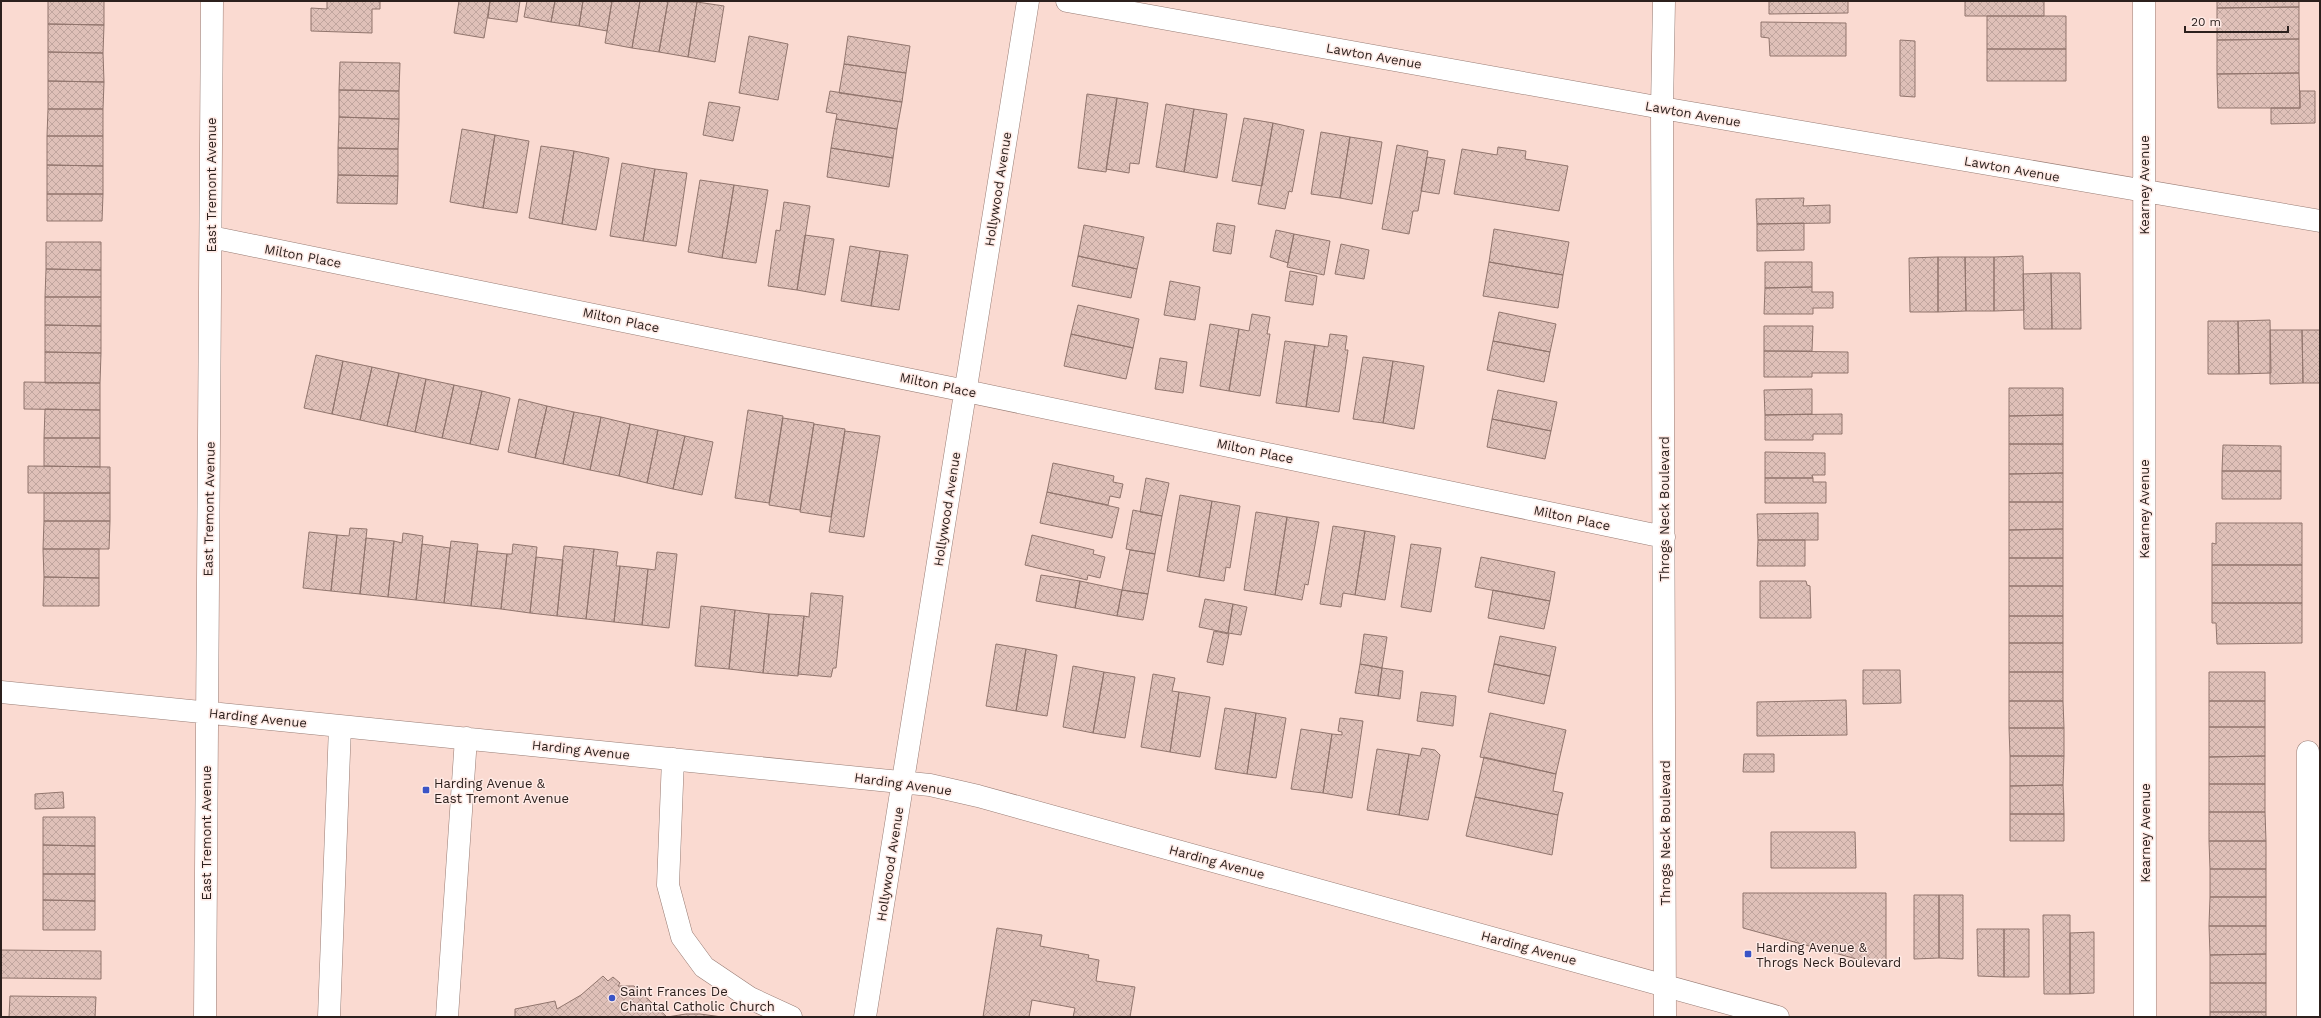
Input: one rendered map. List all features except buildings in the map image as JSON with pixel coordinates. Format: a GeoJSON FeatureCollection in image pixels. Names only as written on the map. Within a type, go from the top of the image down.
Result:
{"type":"FeatureCollection","features":[{"type":"Feature","properties":{"kind":"street","name":"East Tremont Avenue"},"geometry":{"type":"LineString","coordinates":[[205,1017],[212,1]]}},
{"type":"Feature","properties":{"kind":"street","name":"Hollywood Avenue"},"geometry":{"type":"LineString","coordinates":[[864,1017],[1028,1]]}},
{"type":"Feature","properties":{"kind":"street","name":"Lawton Avenue"},"geometry":{"type":"LineString","coordinates":[[1067,1],[1662,108],[2320,221]]}},
{"type":"Feature","properties":{"kind":"street","name":"Throgs Neck Boulevard"},"geometry":{"type":"LineString","coordinates":[[1664,1],[1662,108],[1665,1017]]}},
{"type":"Feature","properties":{"kind":"street","name":"Kearney Avenue"},"geometry":{"type":"LineString","coordinates":[[2144,1],[2145,1017]]}},
{"type":"Feature","properties":{"kind":"street","name":"Milton Place"},"geometry":{"type":"LineString","coordinates":[[211,237],[966,390],[1664,537]]}},
{"type":"Feature","properties":{"kind":"street","name":"Harding Avenue"},"geometry":{"type":"LineString","coordinates":[[1,692],[903,782],[965,793],[1778,1017]]}},
{"type":"Feature","properties":{"kind":"street"},"geometry":{"type":"LineString","coordinates":[[329,1017],[340,726]]}},
{"type":"Feature","properties":{"kind":"street"},"geometry":{"type":"LineString","coordinates":[[447,1017],[466,738]]}},
{"type":"Feature","properties":{"kind":"street"},"geometry":{"type":"LineString","coordinates":[[2308,752],[2308,1017]]}},
{"type":"Feature","properties":{"kind":"street"},"geometry":{"type":"LineString","coordinates":[[673,759],[668,885],[682,937],[704,968],[750,998],[791,1017]]}},
{"type":"Feature","properties":{"kind":"place","name":"Harding Avenue & East Tremont Avenue"},"geometry":{"type":"Point","coordinates":[426,790]}},
{"type":"Feature","properties":{"kind":"place","name":"Harding Avenue & Throgs Neck Boulevard"},"geometry":{"type":"Point","coordinates":[1748,954]}},
{"type":"Feature","properties":{"kind":"place","name":"Saint Frances De Chantal Catholic Church"},"geometry":{"type":"Point","coordinates":[612,998]}}]}
